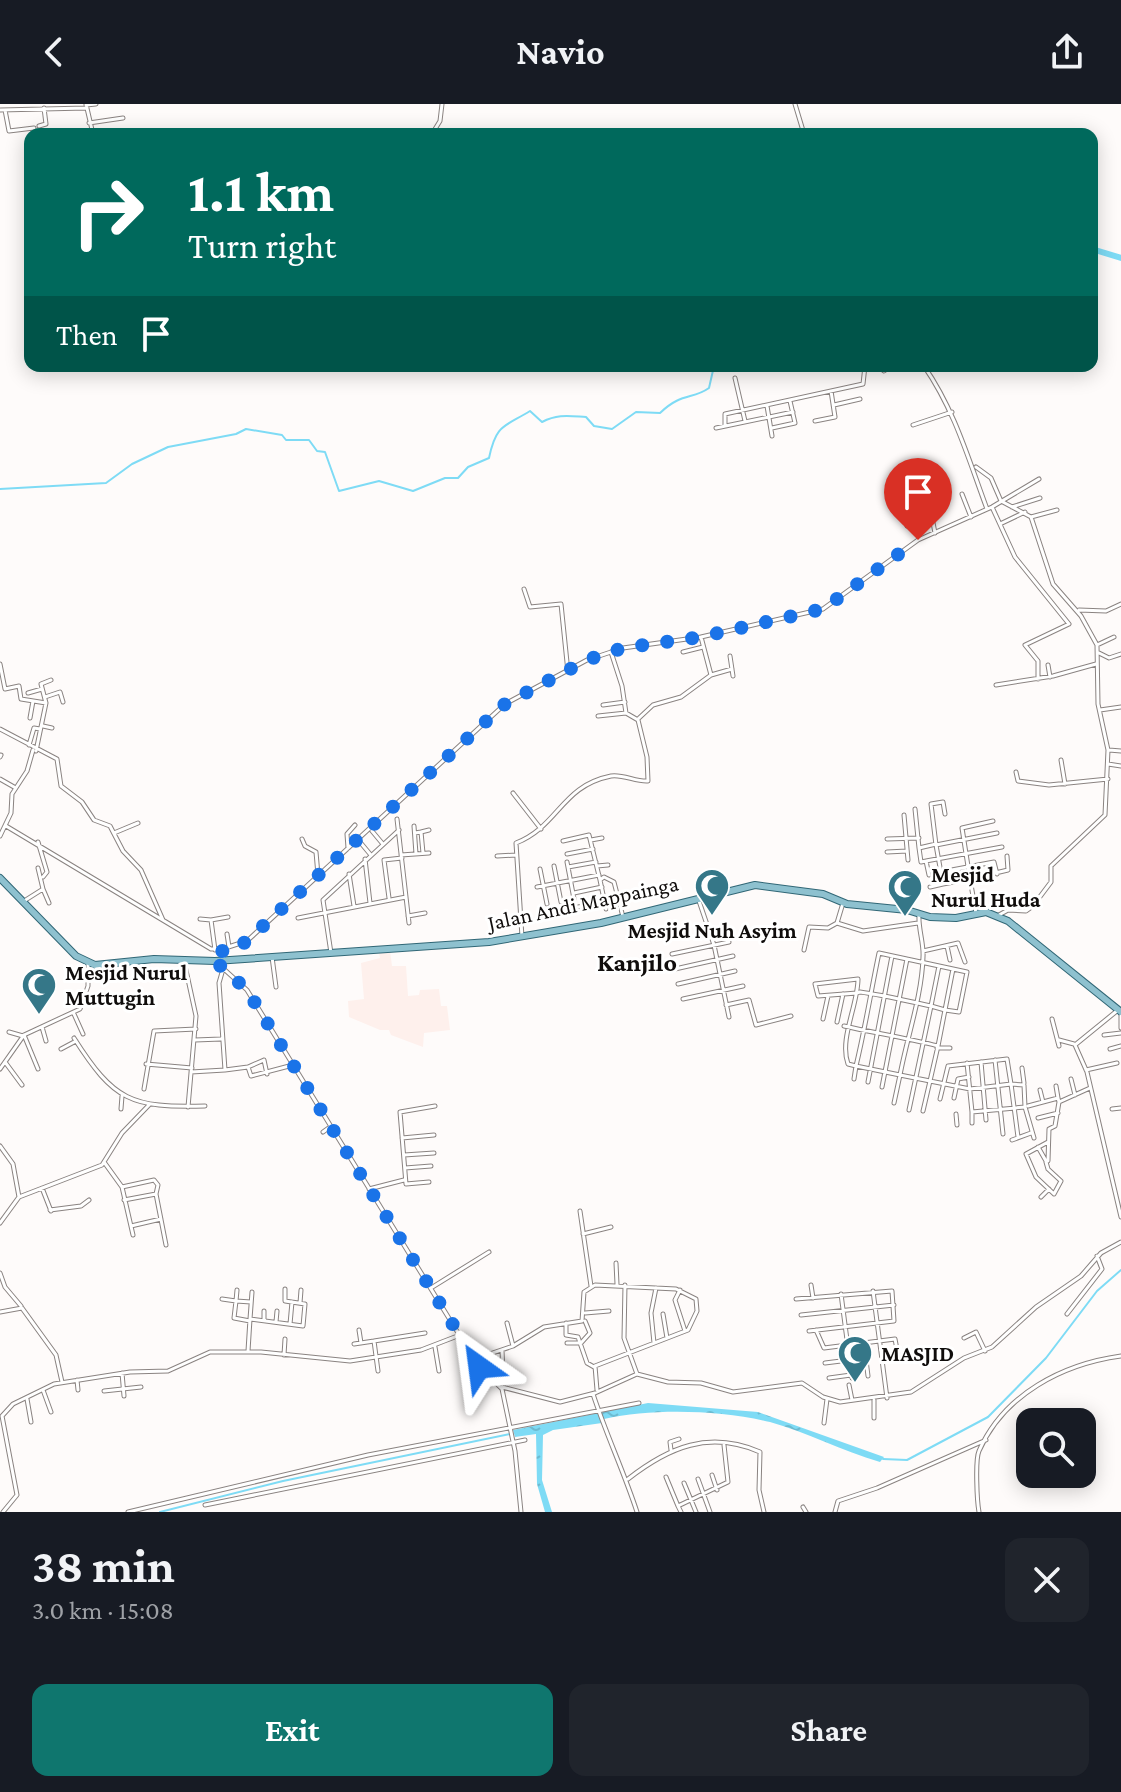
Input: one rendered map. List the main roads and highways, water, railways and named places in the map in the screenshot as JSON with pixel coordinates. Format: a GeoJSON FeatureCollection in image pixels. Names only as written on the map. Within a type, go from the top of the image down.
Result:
{"type":"FeatureCollection","features":[{"type":"Feature","properties":{"kind":"main road"},"geometry":{"type":"LineString","coordinates":[[0,878],[4,888]]}},
{"type":"Feature","properties":{"kind":"main road","name":"Jalan Andi Mappainga"},"geometry":{"type":"LineString","coordinates":[[4,888],[24,901],[88,964],[215,961],[522,937],[623,917],[755,885],[823,894],[843,903],[951,918],[976,913],[999,915],[1120,1012]]}},
{"type":"Feature","properties":{"kind":"water"},"geometry":{"type":"Polygon","coordinates":[[[648,1403],[758,1412],[884,1457],[880,1462],[784,1426],[751,1418],[687,1412],[623,1415],[604,1419],[602,1423],[553,1430],[543,1435],[542,1480],[552,1512],[545,1512],[537,1484],[536,1434],[515,1437],[513,1430],[648,1403]]]}},
{"type":"Feature","properties":{"kind":"waterway"},"geometry":{"type":"LineString","coordinates":[[1098,251],[1121,258]]}},
{"type":"Feature","properties":{"kind":"waterway"},"geometry":{"type":"LineString","coordinates":[[0,489],[106,483],[132,464],[168,447],[236,434],[246,429],[282,435],[286,440],[309,440],[317,451],[325,452],[339,491],[379,481],[413,491],[445,478],[458,478],[468,467],[489,458],[498,432],[530,411],[542,422],[558,417],[586,417],[594,426],[612,429],[636,412],[660,413],[675,402],[709,388],[713,372]]}},
{"type":"Feature","properties":{"kind":"waterway"},"geometry":{"type":"LineString","coordinates":[[883,1459],[907,1460],[988,1417],[1046,1358],[1097,1291],[1121,1270]]}},
{"type":"Feature","properties":{"kind":"waterway"},"geometry":{"type":"LineString","coordinates":[[160,1512],[283,1481],[510,1434]]}},
{"type":"Feature","properties":{"kind":"place","name":"Mesjid Nuh Asyim"},"geometry":{"type":"Point","coordinates":[712,917]}},
{"type":"Feature","properties":{"kind":"place","name":"Mesjid Nurul Huda"},"geometry":{"type":"Point","coordinates":[905,918]}},
{"type":"Feature","properties":{"kind":"place","name":"Mesjid Nurul Muttugin"},"geometry":{"type":"Point","coordinates":[39,1016]}},
{"type":"Feature","properties":{"kind":"place","name":"MASJID"},"geometry":{"type":"Point","coordinates":[855,1384]}},
{"type":"Feature","properties":{"kind":"district","name":"Kanjilo"},"geometry":{"type":"Point","coordinates":[637,962]}}]}
